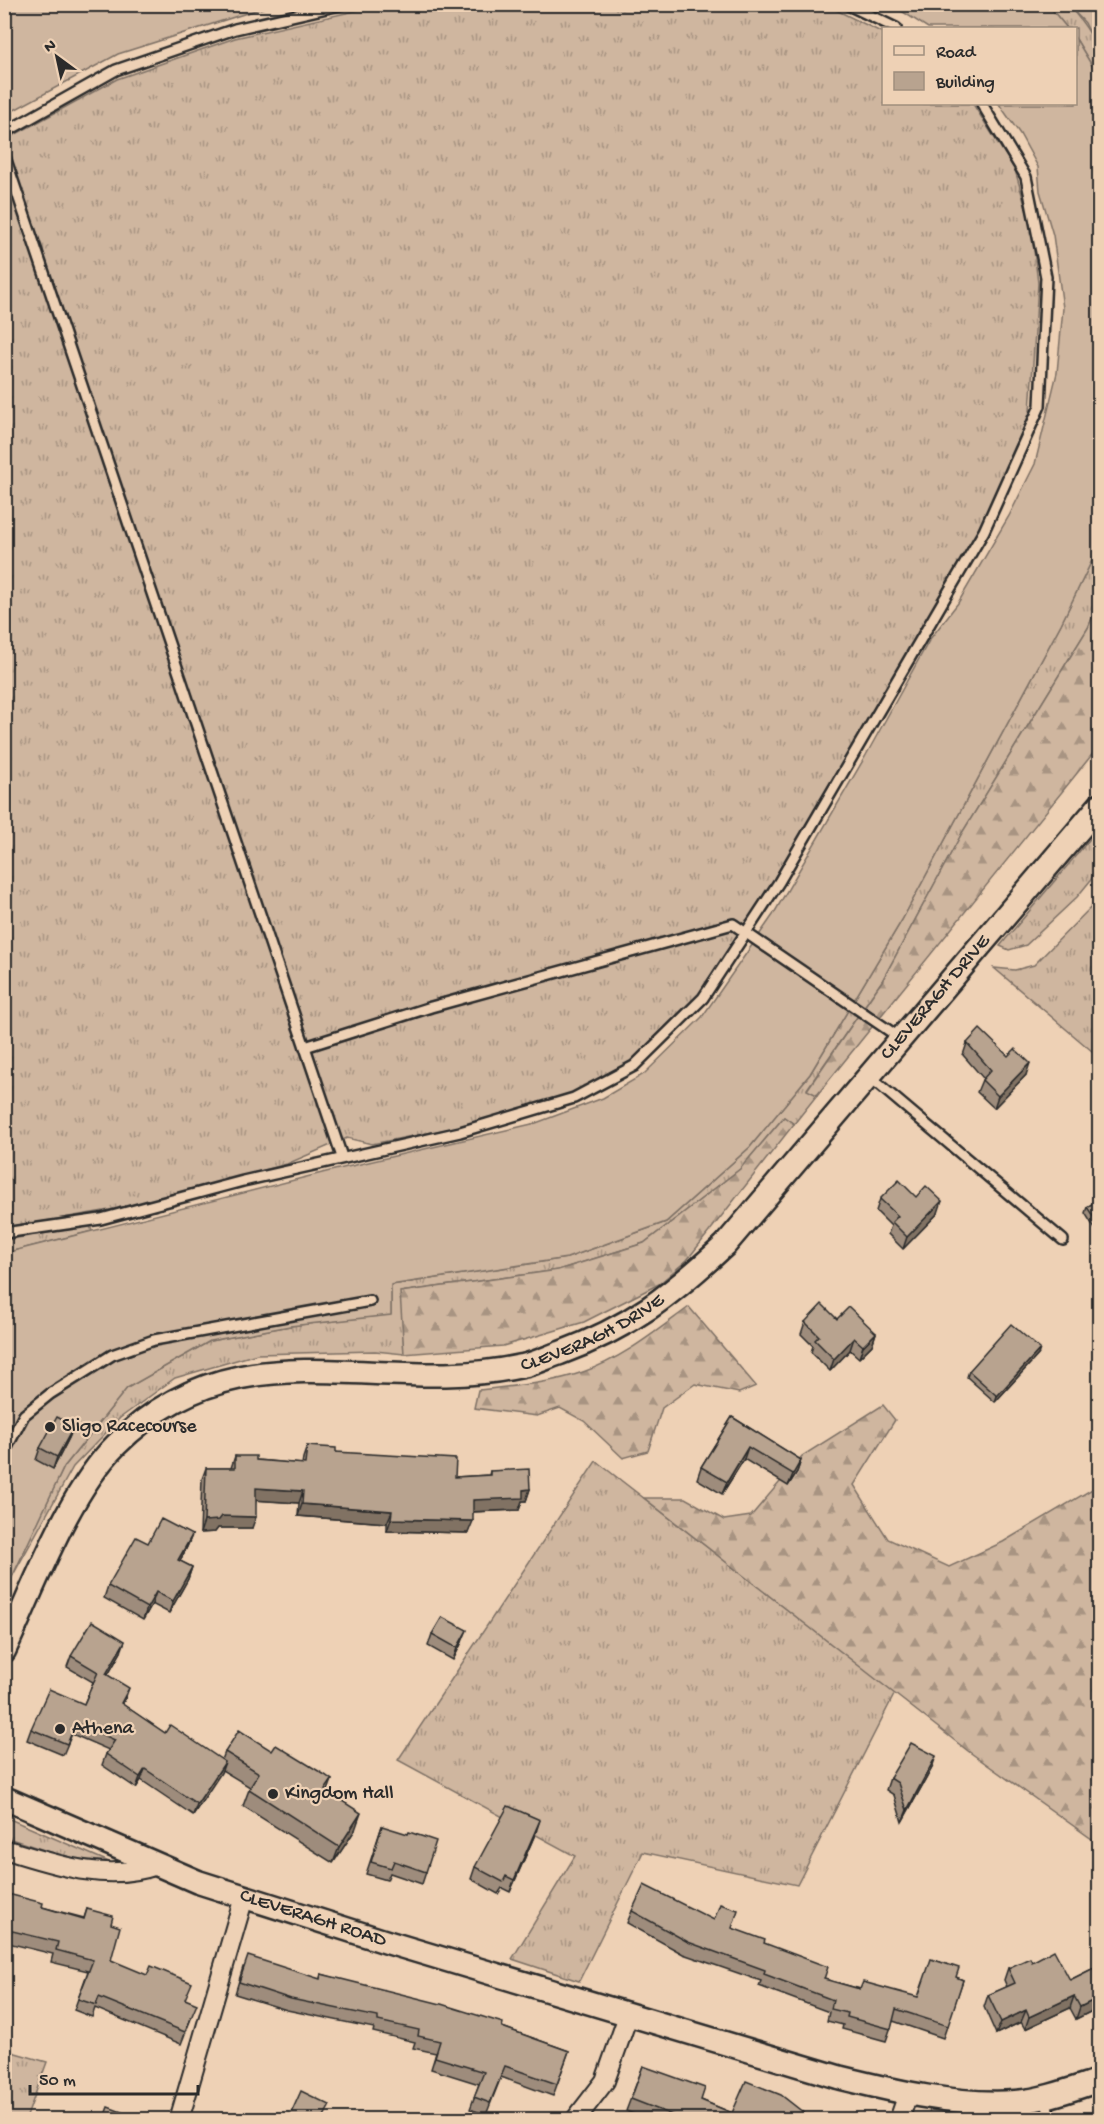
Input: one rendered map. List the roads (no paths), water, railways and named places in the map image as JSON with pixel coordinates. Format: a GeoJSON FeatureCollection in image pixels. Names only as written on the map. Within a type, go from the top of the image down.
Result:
{"type":"FeatureCollection","features":[{"type":"Feature","properties":{"kind":"street","name":"CLEVERAGH DRIVE"},"geometry":{"type":"LineString","coordinates":[[4,1651],[68,1514],[94,1473],[116,1445],[148,1418],[197,1388],[251,1374],[311,1370],[462,1374],[522,1366],[598,1339],[638,1317],[676,1291],[725,1245],[1100,805]]}},
{"type":"Feature","properties":{"kind":"street","name":"CLEVERAGH ROAD"},"geometry":{"type":"LineString","coordinates":[[4,1798],[157,1865],[244,1897],[838,2077],[908,2094],[982,2102],[1017,2102],[1100,2080]]}},
{"type":"Feature","properties":{"kind":"street"},"geometry":{"type":"LineString","coordinates":[[4,1849],[66,1867],[112,1874],[140,1871],[157,1865]]}},
{"type":"Feature","properties":{"kind":"street"},"geometry":{"type":"LineString","coordinates":[[179,2120],[244,1897]]}},
{"type":"Feature","properties":{"kind":"street"},"geometry":{"type":"LineString","coordinates":[[575,2120],[605,2081],[629,2013]]}},
{"type":"Feature","properties":{"kind":"street"},"geometry":{"type":"LineString","coordinates":[[899,2120],[908,2094]]}},
{"type":"Feature","properties":{"kind":"lane"},"geometry":{"type":"LineString","coordinates":[[4,133],[116,70],[235,29],[344,4]]}},
{"type":"Feature","properties":{"kind":"lane"},"geometry":{"type":"LineString","coordinates":[[846,4],[894,27]]}},
{"type":"Feature","properties":{"kind":"lane"},"geometry":{"type":"LineString","coordinates":[[4,1233],[101,1219],[342,1157],[460,1132],[574,1098],[634,1066],[703,998],[785,872],[984,531],[1040,406],[1046,277],[1042,255],[1026,177],[983,105]]}},
{"type":"Feature","properties":{"kind":"lane"},"geometry":{"type":"LineString","coordinates":[[4,154],[342,1157]]}},
{"type":"Feature","properties":{"kind":"lane"},"geometry":{"type":"LineString","coordinates":[[304,1047],[431,1007],[715,927],[733,924],[874,1017],[901,1038]]}},
{"type":"Feature","properties":{"kind":"lane"},"geometry":{"type":"LineString","coordinates":[[868,1076],[1063,1240]]}},
{"type":"Feature","properties":{"kind":"lane"},"geometry":{"type":"LineString","coordinates":[[4,1453],[24,1415],[50,1394],[112,1355],[154,1340],[370,1301]]}},
{"type":"Feature","properties":{"kind":"lane"},"geometry":{"type":"LineString","coordinates":[[1044,2096],[1051,2120]]}},
{"type":"Feature","properties":{"kind":"place","name":"Sligo Racecourse"},"geometry":{"type":"Point","coordinates":[50,1427]}},
{"type":"Feature","properties":{"kind":"place","name":"Athena"},"geometry":{"type":"Point","coordinates":[60,1729]}},
{"type":"Feature","properties":{"kind":"place","name":"Kingdom Hall"},"geometry":{"type":"Point","coordinates":[273,1794]}}]}
